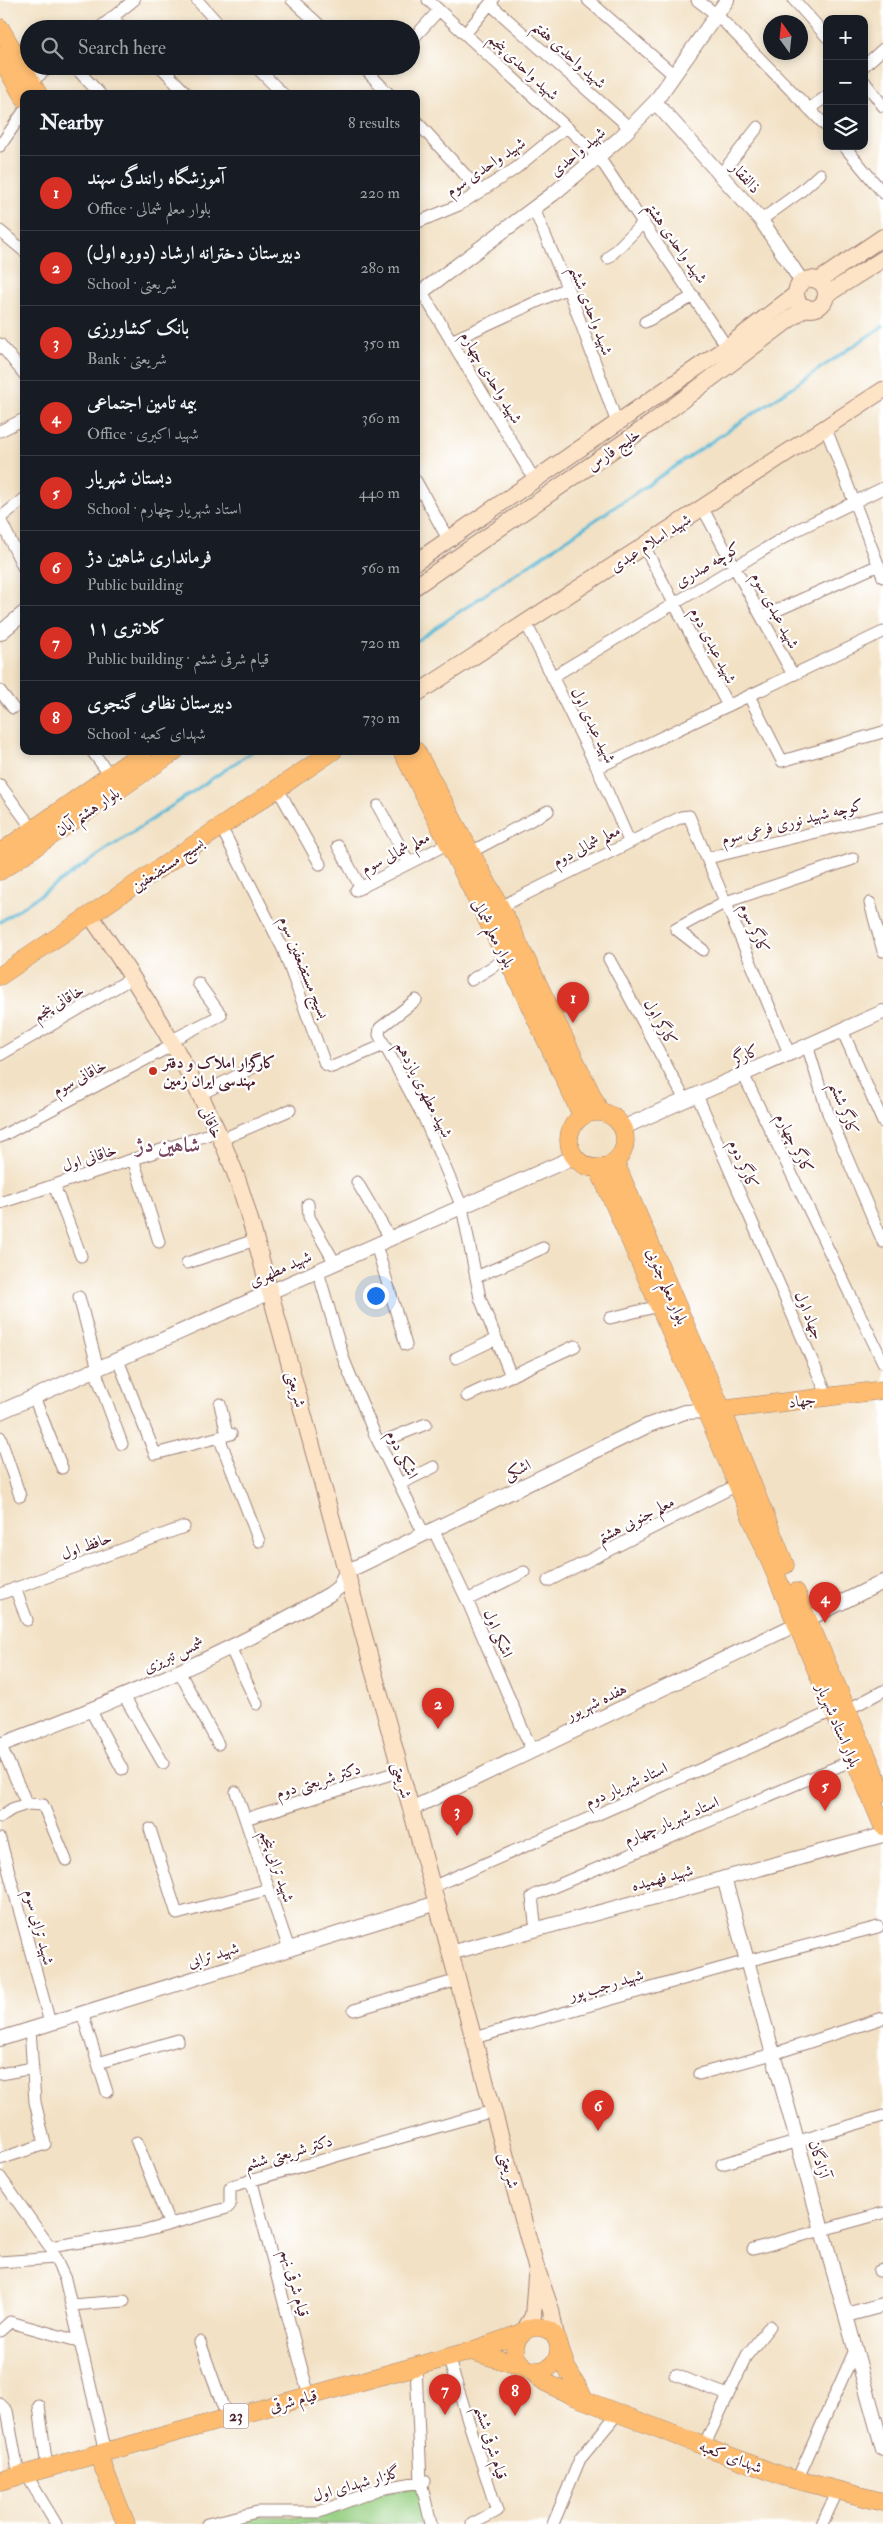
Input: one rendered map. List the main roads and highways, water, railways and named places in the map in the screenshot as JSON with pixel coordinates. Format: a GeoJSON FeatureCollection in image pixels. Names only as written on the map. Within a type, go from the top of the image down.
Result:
{"type":"FeatureCollection","features":[{"type":"Feature","properties":{"kind":"main road"},"geometry":{"type":"LineString","coordinates":[[0,28],[20,62]]}},
{"type":"Feature","properties":{"kind":"main road"},"geometry":{"type":"LineString","coordinates":[[0,56],[20,91]]}},
{"type":"Feature","properties":{"kind":"main road"},"geometry":{"type":"LineString","coordinates":[[27,75],[35,88]]}},
{"type":"Feature","properties":{"kind":"main road"},"geometry":{"type":"LineString","coordinates":[[883,237],[818,280],[810,279],[799,288],[799,302],[806,308],[819,306],[826,295],[883,260]]}},
{"type":"Feature","properties":{"kind":"main road"},"geometry":{"type":"LineString","coordinates":[[818,280],[824,287],[826,295]]}},
{"type":"Feature","properties":{"kind":"main road","name":"خلیج فارس"},"geometry":{"type":"LineString","coordinates":[[420,559],[727,347],[799,288]]}},
{"type":"Feature","properties":{"kind":"main road","name":"خلیج فارس"},"geometry":{"type":"LineString","coordinates":[[420,583],[653,422],[806,308]]}},
{"type":"Feature","properties":{"kind":"main road","name":"شهید اسلام عبدی"},"geometry":{"type":"LineString","coordinates":[[420,691],[883,390]]}},
{"type":"Feature","properties":{"kind":"main road","name":"بلوار هشتم آبان"},"geometry":{"type":"LineString","coordinates":[[0,871],[110,775],[138,755]]}},
{"type":"Feature","properties":{"kind":"main road","name":"بلوار هشتم آبان"},"geometry":{"type":"LineString","coordinates":[[0,853],[38,836],[169,755]]}},
{"type":"Feature","properties":{"kind":"main road","name":"بسیج مستضعفین"},"geometry":{"type":"LineString","coordinates":[[0,976],[327,755]]}},
{"type":"Feature","properties":{"kind":"main road","name":"بلوار معلم شمالی"},"geometry":{"type":"LineString","coordinates":[[404,755],[449,830],[471,852],[500,907],[600,1112]]}},
{"type":"Feature","properties":{"kind":"main road","name":"بلوار معلم شمالی"},"geometry":{"type":"LineString","coordinates":[[418,755],[449,830],[507,958],[582,1116]]}},
{"type":"Feature","properties":{"kind":"main road","name":"خاقانی"},"geometry":{"type":"LineString","coordinates":[[90,915],[172,1043],[199,1095],[232,1166],[270,1292]]}},
{"type":"Feature","properties":{"kind":"main road"},"geometry":{"type":"LineString","coordinates":[[600,1112],[617,1120],[622,1128],[624,1146],[615,1162],[598,1168],[580,1163],[574,1156],[570,1148],[570,1130],[582,1116],[600,1112]]}},
{"type":"Feature","properties":{"kind":"main road","name":"بلوار معلم جنوبی"},"geometry":{"type":"LineString","coordinates":[[615,1162],[714,1410],[802,1621]]}},
{"type":"Feature","properties":{"kind":"main road","name":"بلوار معلم جنوبی"},"geometry":{"type":"LineString","coordinates":[[598,1168],[659,1306],[714,1410],[737,1485],[802,1621]]}},
{"type":"Feature","properties":{"kind":"main road","name":"شریعتی"},"geometry":{"type":"LineString","coordinates":[[270,1292],[536,2267],[552,2310],[557,2340]]}},
{"type":"Feature","properties":{"kind":"main road","name":"جهاد"},"geometry":{"type":"LineString","coordinates":[[714,1410],[883,1390]]}},
{"type":"Feature","properties":{"kind":"main road","name":"بلوار استاد شهریار"},"geometry":{"type":"LineString","coordinates":[[802,1621],[840,1710],[883,1793]]}},
{"type":"Feature","properties":{"kind":"main road","name":"بلوار استاد شهریار"},"geometry":{"type":"LineString","coordinates":[[840,1710],[854,1760],[883,1826]]}},
{"type":"Feature","properties":{"kind":"main road","name":"شریعتی"},"geometry":{"type":"LineString","coordinates":[[523,2332],[533,2316],[536,2296],[536,2267]]}},
{"type":"Feature","properties":{"kind":"main road"},"geometry":{"type":"LineString","coordinates":[[527,2369],[518,2362],[515,2347],[523,2332],[542,2327],[557,2340],[566,2367],[584,2398]]}},
{"type":"Feature","properties":{"kind":"main road","name":"قیام شرقی"},"geometry":{"type":"LineString","coordinates":[[0,2481],[471,2351],[523,2332]]}},
{"type":"Feature","properties":{"kind":"main road"},"geometry":{"type":"LineString","coordinates":[[471,2351],[527,2369],[543,2371],[555,2363],[560,2350],[557,2340]]}},
{"type":"Feature","properties":{"kind":"main road","name":"شهدای کعبه"},"geometry":{"type":"LineString","coordinates":[[527,2369],[557,2388],[704,2446],[797,2480],[883,2502]]}},
{"type":"Feature","properties":{"kind":"main road"},"geometry":{"type":"LineString","coordinates":[[102,2453],[126,2524]]}},
{"type":"Feature","properties":{"kind":"waterway"},"geometry":{"type":"LineString","coordinates":[[420,638],[883,326]]}},
{"type":"Feature","properties":{"kind":"waterway"},"geometry":{"type":"LineString","coordinates":[[0,922],[247,755]]}},
{"type":"Feature","properties":{"kind":"place","name":"آموزشگاه رانندگی سهند"},"geometry":{"type":"Point","coordinates":[573,1023]}},
{"type":"Feature","properties":{"kind":"place","name":"کارگزار املاک و دفتر مهندسی ایران زمین"},"geometry":{"type":"Point","coordinates":[153,1071]}},
{"type":"Feature","properties":{"kind":"place","name":"بیمه تامین اجتماعی"},"geometry":{"type":"Point","coordinates":[825,1623]}},
{"type":"Feature","properties":{"kind":"place","name":"دبیرستان دخترانه ارشاد (دوره اول)"},"geometry":{"type":"Point","coordinates":[438,1729]}},
{"type":"Feature","properties":{"kind":"place","name":"دبستان شهریار"},"geometry":{"type":"Point","coordinates":[825,1811]}},
{"type":"Feature","properties":{"kind":"place","name":"بانک کشاورزی"},"geometry":{"type":"Point","coordinates":[457,1836]}},
{"type":"Feature","properties":{"kind":"place","name":"فرمانداری شاهین دژ"},"geometry":{"type":"Point","coordinates":[598,2131]}},
{"type":"Feature","properties":{"kind":"place","name":"کلانتری ۱۱"},"geometry":{"type":"Point","coordinates":[445,2415]}},
{"type":"Feature","properties":{"kind":"place","name":"دبیرستان نظامی گنجوی"},"geometry":{"type":"Point","coordinates":[515,2416]}},
{"type":"Feature","properties":{"kind":"district","name":"شاهین دژ"},"geometry":{"type":"Point","coordinates":[168,1145]}}]}
